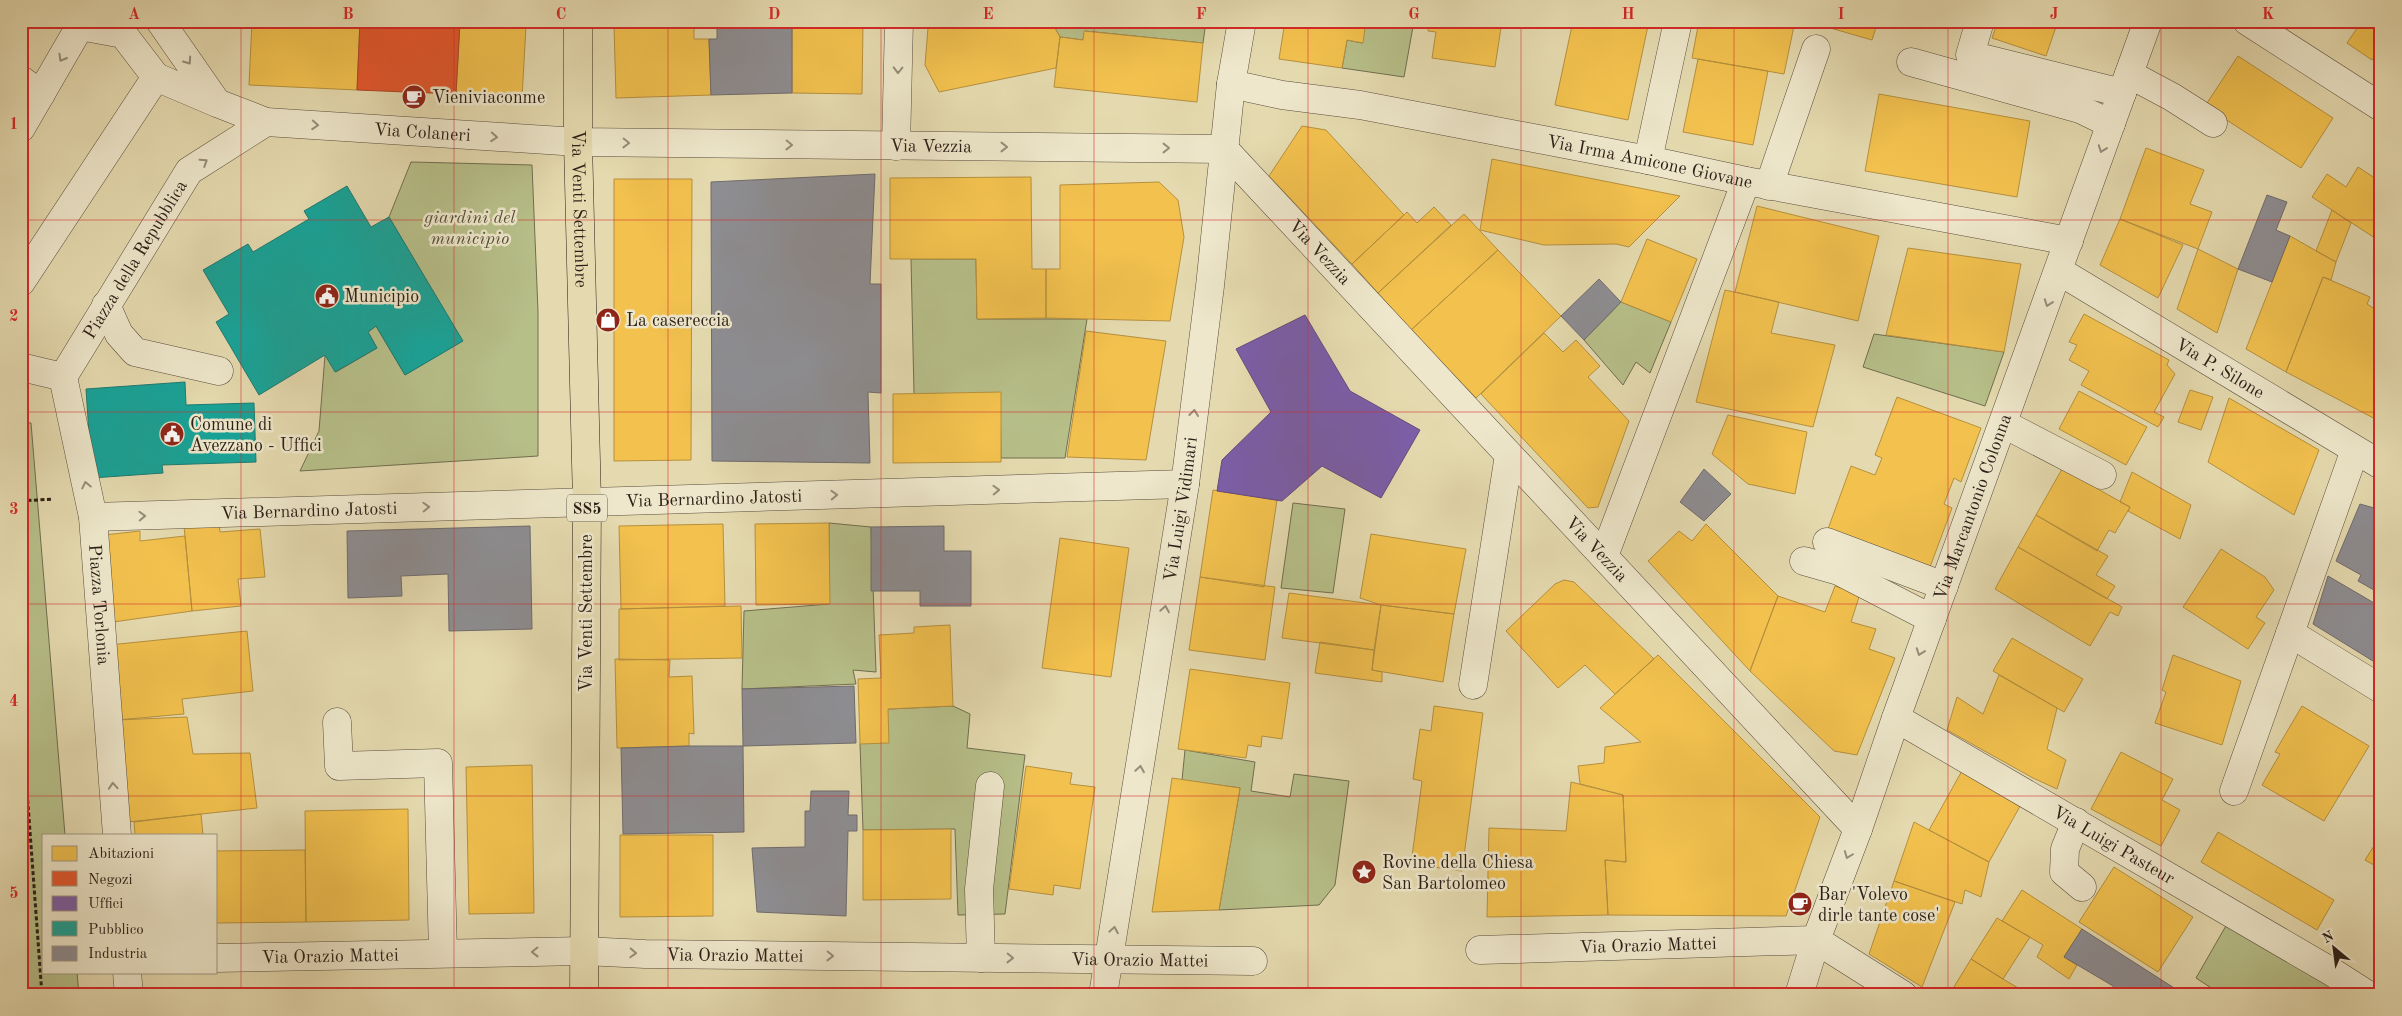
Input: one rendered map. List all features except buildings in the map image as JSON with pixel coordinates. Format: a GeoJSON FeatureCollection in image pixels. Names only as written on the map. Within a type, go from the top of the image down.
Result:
{"type":"FeatureCollection","features":[{"type":"Feature","properties":{"kind":"main road","name":"Via Venti Settembre"},"geometry":{"type":"LineString","coordinates":[[578,21],[578,142],[587,502],[584,995]]}},
{"type":"Feature","properties":{"kind":"street"},"geometry":{"type":"LineString","coordinates":[[160,21],[217,103]]}},
{"type":"Feature","properties":{"kind":"street"},"geometry":{"type":"LineString","coordinates":[[896,146],[899,21]]}},
{"type":"Feature","properties":{"kind":"street","name":"Via Luigi Vidimari"},"geometry":{"type":"LineString","coordinates":[[1103,995],[1185,484],[1210,286],[1231,84],[1242,21]]}},
{"type":"Feature","properties":{"kind":"street"},"geometry":{"type":"LineString","coordinates":[[1648,160],[1678,21]]}},
{"type":"Feature","properties":{"kind":"street"},"geometry":{"type":"LineString","coordinates":[[1980,21],[1970,55],[2126,84],[2172,97],[2212,123]]}},
{"type":"Feature","properties":{"kind":"street","name":"Via Marcantonio Colonna"},"geometry":{"type":"LineString","coordinates":[[1799,995],[1816,940],[2060,271],[2148,21]]}},
{"type":"Feature","properties":{"kind":"street"},"geometry":{"type":"LineString","coordinates":[[2247,21],[2381,107]]}},
{"type":"Feature","properties":{"kind":"street"},"geometry":{"type":"LineString","coordinates":[[21,128],[31,87],[82,24],[123,34],[156,78],[266,122]]}},
{"type":"Feature","properties":{"kind":"street"},"geometry":{"type":"LineString","coordinates":[[1604,556],[1757,184],[1816,49]]}},
{"type":"Feature","properties":{"kind":"street"},"geometry":{"type":"LineString","coordinates":[[1911,62],[2080,109],[2111,124]]}},
{"type":"Feature","properties":{"kind":"street"},"geometry":{"type":"LineString","coordinates":[[21,282],[156,78]]}},
{"type":"Feature","properties":{"kind":"street","name":"Via Irma Amicone Giovane"},"geometry":{"type":"LineString","coordinates":[[1231,84],[1282,94],[1360,105],[1648,160],[1757,184],[2069,241]]}},
{"type":"Feature","properties":{"kind":"street","name":"Via Colaneri"},"geometry":{"type":"LineString","coordinates":[[266,122],[578,142]]}},
{"type":"Feature","properties":{"kind":"street","name":"Piazza della Repubblica"},"geometry":{"type":"LineString","coordinates":[[63,377],[189,171],[266,122]]}},
{"type":"Feature","properties":{"kind":"street","name":"Via Vezzia"},"geometry":{"type":"LineString","coordinates":[[578,142],[1224,148],[1858,829]]}},
{"type":"Feature","properties":{"kind":"street","name":"Via P. Silone"},"geometry":{"type":"LineString","coordinates":[[2060,271],[2381,465]]}},
{"type":"Feature","properties":{"kind":"street"},"geometry":{"type":"LineString","coordinates":[[106,305],[119,334],[135,352],[219,371]]}},
{"type":"Feature","properties":{"kind":"street"},"geometry":{"type":"LineString","coordinates":[[21,367],[63,377]]}},
{"type":"Feature","properties":{"kind":"street","name":"Piazza Torlonia"},"geometry":{"type":"LineString","coordinates":[[63,377],[93,517],[117,834]]}},
{"type":"Feature","properties":{"kind":"street"},"geometry":{"type":"LineString","coordinates":[[2004,424],[2102,475]]}},
{"type":"Feature","properties":{"kind":"street"},"geometry":{"type":"LineString","coordinates":[[2234,791],[2354,450]]}},
{"type":"Feature","properties":{"kind":"street"},"geometry":{"type":"LineString","coordinates":[[1473,685],[1509,455]]}},
{"type":"Feature","properties":{"kind":"street","name":"Via Bernardino Jatosti"},"geometry":{"type":"LineString","coordinates":[[93,517],[1185,484]]}},
{"type":"Feature","properties":{"kind":"street"},"geometry":{"type":"LineString","coordinates":[[1827,542],[1944,586]]}},
{"type":"Feature","properties":{"kind":"street"},"geometry":{"type":"LineString","coordinates":[[1804,561],[1839,571],[1932,619]]}},
{"type":"Feature","properties":{"kind":"street"},"geometry":{"type":"LineString","coordinates":[[2290,633],[2381,689]]}},
{"type":"Feature","properties":{"kind":"street","name":"Via Luigi Pasteur"},"geometry":{"type":"LineString","coordinates":[[1896,718],[2332,972],[2368,995]]}},
{"type":"Feature","properties":{"kind":"street"},"geometry":{"type":"LineString","coordinates":[[337,722],[339,766],[438,763],[443,953]]}},
{"type":"Feature","properties":{"kind":"street"},"geometry":{"type":"LineString","coordinates":[[981,958],[979,889],[990,786]]}},
{"type":"Feature","properties":{"kind":"street"},"geometry":{"type":"LineString","coordinates":[[2076,822],[2065,849],[2064,872],[2082,888]]}},
{"type":"Feature","properties":{"kind":"street"},"geometry":{"type":"LineString","coordinates":[[1816,940],[1903,995]]}},
{"type":"Feature","properties":{"kind":"street","name":"Via Orazio Mattei"},"geometry":{"type":"LineString","coordinates":[[1480,950],[1816,940]]}},
{"type":"Feature","properties":{"kind":"street","name":"Via Orazio Mattei"},"geometry":{"type":"LineString","coordinates":[[218,958],[584,951],[645,954],[1252,961]]}},
{"type":"Feature","properties":{"kind":"street"},"geometry":{"type":"LineString","coordinates":[[127,974],[129,995]]}},
{"type":"Feature","properties":{"kind":"path"},"geometry":{"type":"LineString","coordinates":[[21,709],[42,995]]}},
{"type":"Feature","properties":{"kind":"green space"},"geometry":{"type":"Polygon","coordinates":[[[1051,21],[1206,21],[1203,43],[1085,31],[1083,40],[1060,37],[1051,21]]]}},
{"type":"Feature","properties":{"kind":"green space"},"geometry":{"type":"Polygon","coordinates":[[[1366,21],[1414,21],[1404,77],[1342,68],[1347,40],[1362,43],[1366,21]]]}},
{"type":"Feature","properties":{"kind":"green space","name":"giardini del municipio"},"geometry":{"type":"Polygon","coordinates":[[[411,162],[532,165],[538,311],[538,456],[300,471],[319,431],[325,355],[336,372],[377,348],[368,332],[376,326],[405,375],[462,341],[389,217],[411,162]]]}},
{"type":"Feature","properties":{"kind":"green space"},"geometry":{"type":"Polygon","coordinates":[[[911,259],[976,259],[977,319],[1087,319],[1065,458],[1001,458],[1000,393],[914,394],[911,259]]]}},
{"type":"Feature","properties":{"kind":"green space"},"geometry":{"type":"Polygon","coordinates":[[[1621,302],[1671,322],[1650,373],[1636,362],[1623,385],[1584,340],[1621,302]]]}},
{"type":"Feature","properties":{"kind":"green space"},"geometry":{"type":"Polygon","coordinates":[[[1874,334],[2004,352],[1985,406],[1863,367],[1874,334]]]}},
{"type":"Feature","properties":{"kind":"green space"},"geometry":{"type":"Polygon","coordinates":[[[21,422],[31,423],[65,834],[42,834],[42,974],[77,974],[79,995],[21,995],[21,422]]]}},
{"type":"Feature","properties":{"kind":"green space"},"geometry":{"type":"Polygon","coordinates":[[[1293,503],[1345,509],[1333,593],[1281,588],[1293,503]]]}},
{"type":"Feature","properties":{"kind":"green space"},"geometry":{"type":"Polygon","coordinates":[[[829,523],[871,527],[876,672],[853,670],[856,684],[742,689],[744,611],[829,604],[829,523]]]}},
{"type":"Feature","properties":{"kind":"green space"},"geometry":{"type":"Polygon","coordinates":[[[953,706],[970,714],[967,748],[1025,755],[1005,914],[958,915],[955,829],[863,830],[860,744],[888,709],[953,706]]]}},
{"type":"Feature","properties":{"kind":"green space"},"geometry":{"type":"Polygon","coordinates":[[[1185,750],[1255,762],[1251,791],[1290,797],[1294,774],[1349,781],[1335,885],[1319,905],[1219,910],[1240,788],[1182,780],[1185,750]]]}},
{"type":"Feature","properties":{"kind":"green space"},"geometry":{"type":"Polygon","coordinates":[[[2227,924],[2344,995],[2222,995],[2196,978],[2227,924]]]}},
{"type":"Feature","properties":{"kind":"place","name":"Vieniviaconme"},"geometry":{"type":"Point","coordinates":[414,97]}},
{"type":"Feature","properties":{"kind":"place","name":"Municipio"},"geometry":{"type":"Point","coordinates":[327,296]}},
{"type":"Feature","properties":{"kind":"place","name":"La casereccia"},"geometry":{"type":"Point","coordinates":[608,320]}},
{"type":"Feature","properties":{"kind":"place","name":"Comune di Avezzano - Uffici"},"geometry":{"type":"Point","coordinates":[172,434]}},
{"type":"Feature","properties":{"kind":"place","name":"Rovine della Chiesa San Bartolomeo"},"geometry":{"type":"Point","coordinates":[1364,872]}},
{"type":"Feature","properties":{"kind":"place","name":"Bar 'Volevo dirle tante cose'"},"geometry":{"type":"Point","coordinates":[1800,904]}}]}
